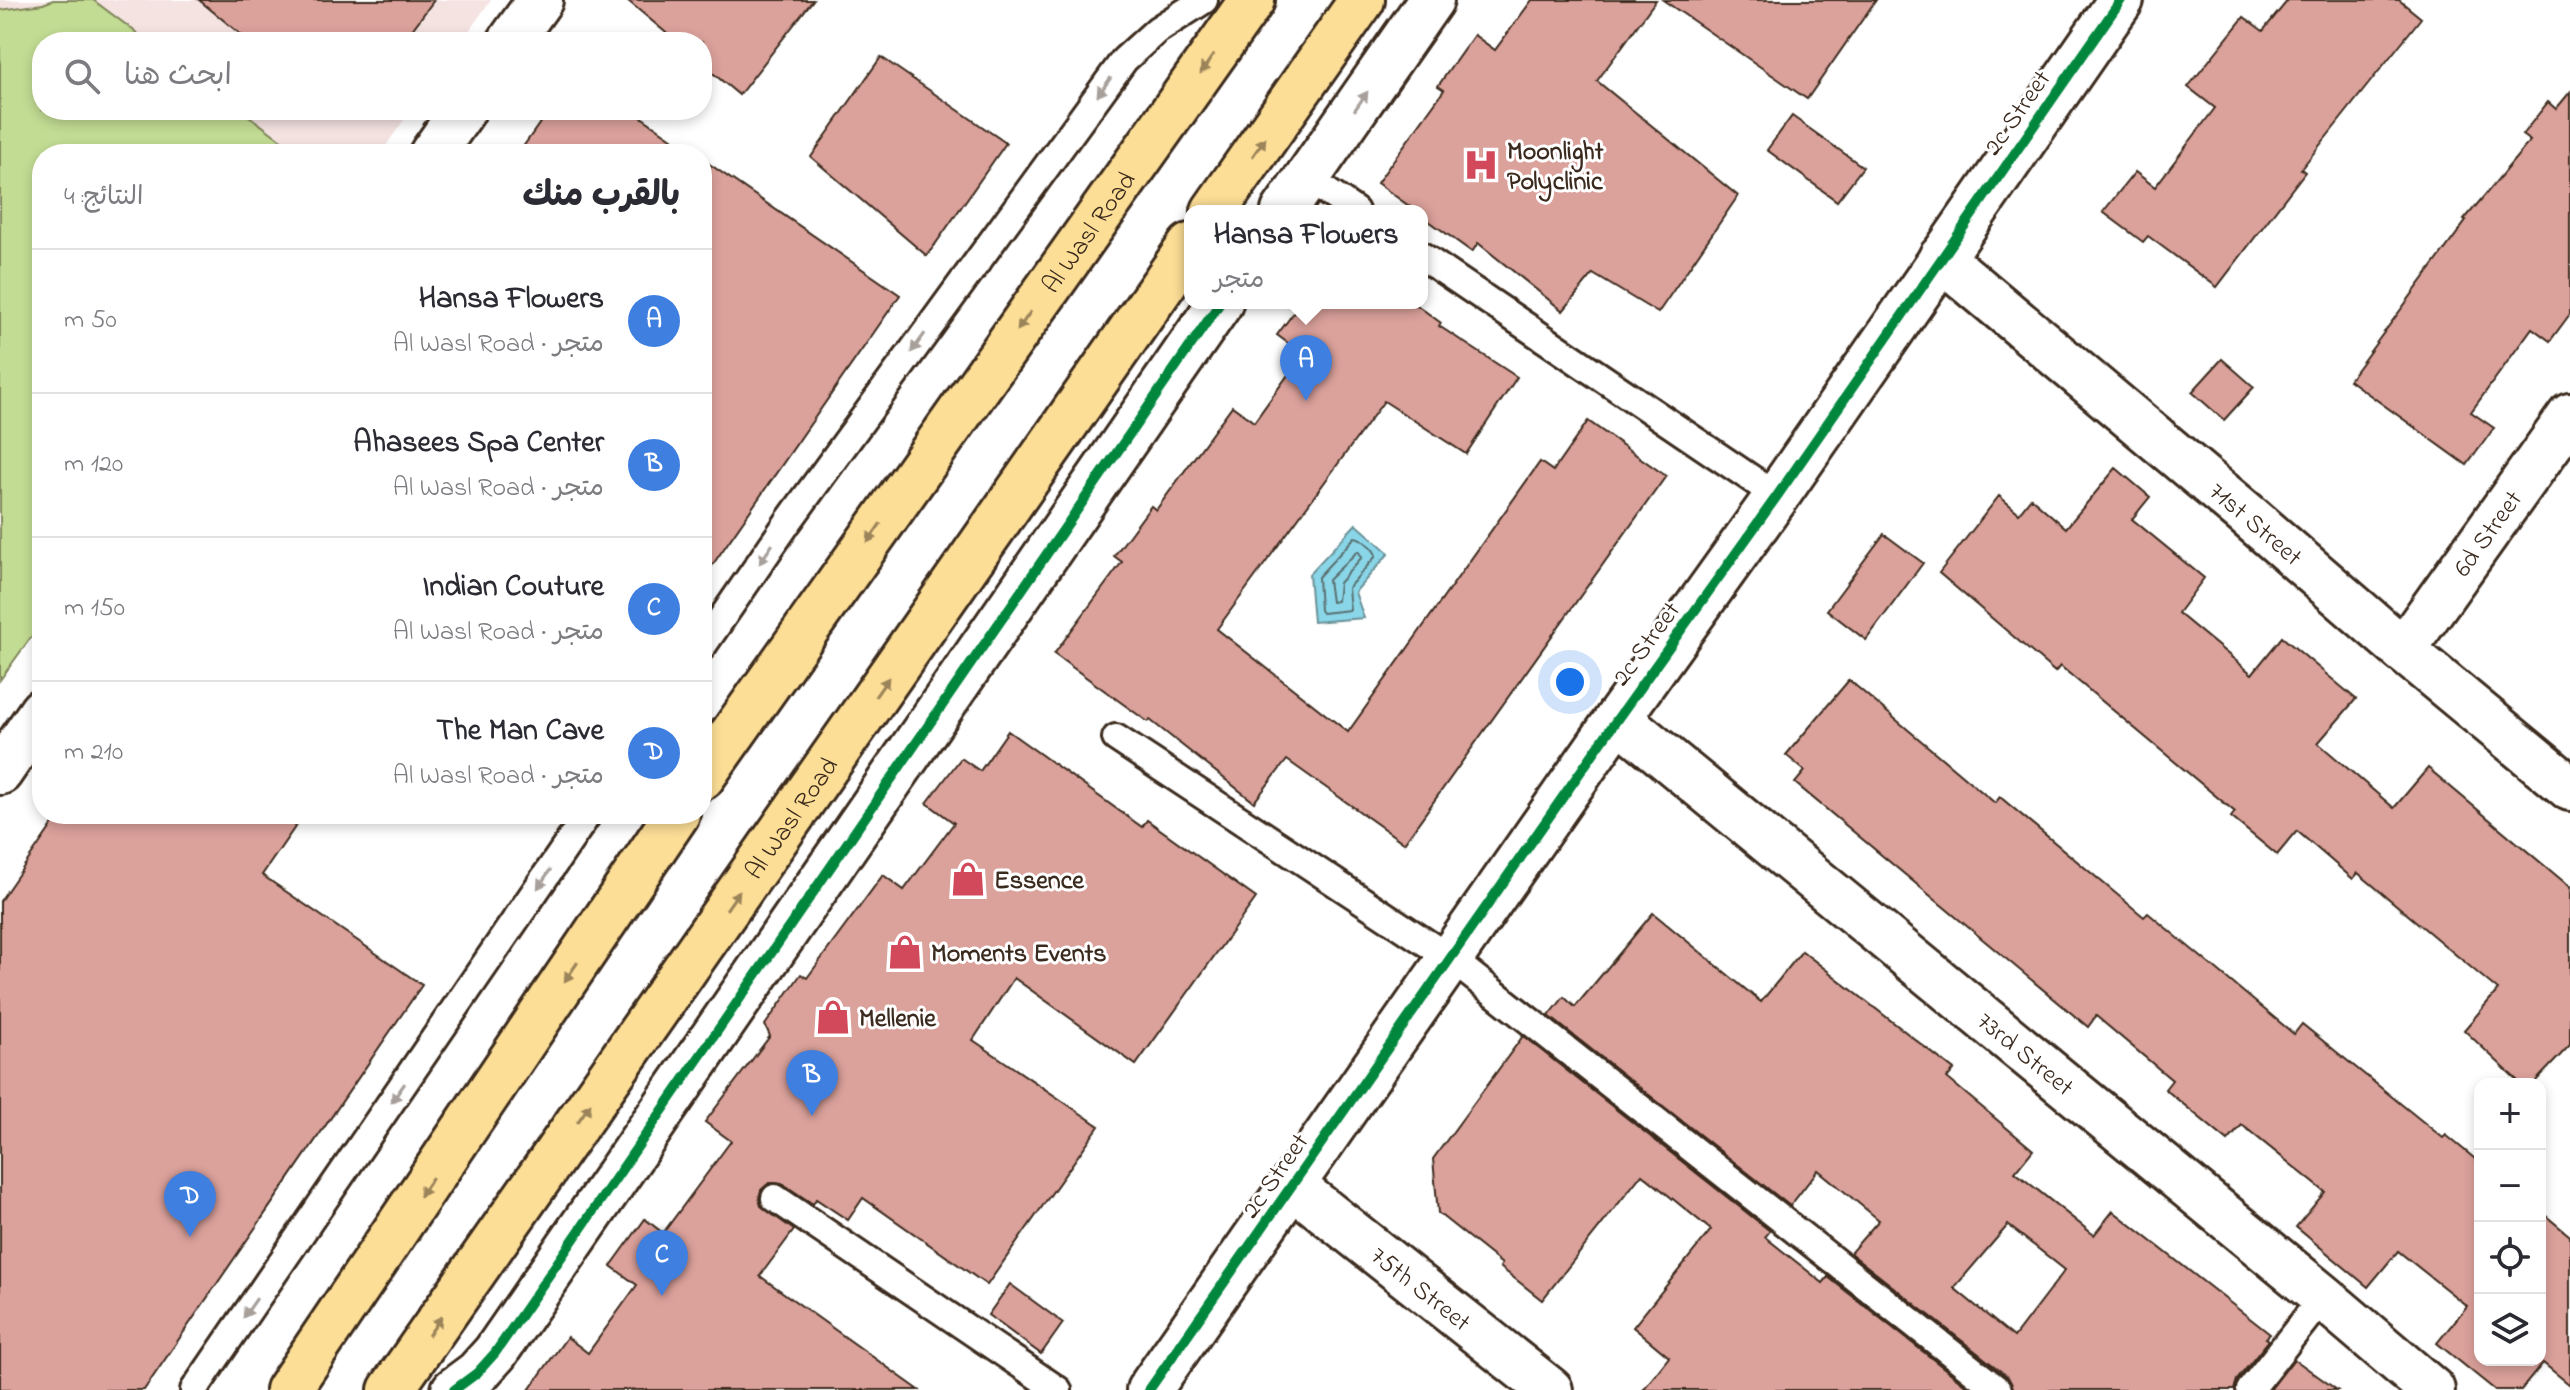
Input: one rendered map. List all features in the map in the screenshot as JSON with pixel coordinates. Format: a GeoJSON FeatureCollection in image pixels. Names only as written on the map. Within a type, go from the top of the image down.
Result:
{"type":"FeatureCollection","features":[{"type":"Feature","properties":{"kind":"main road","name":"Al Wasl Road"},"geometry":{"type":"LineString","coordinates":[[712,763],[1252,0]]}},
{"type":"Feature","properties":{"kind":"main road"},"geometry":{"type":"LineString","coordinates":[[1218,205],[1362,0]]}},
{"type":"Feature","properties":{"kind":"main road","name":"Al Wasl Road"},"geometry":{"type":"LineString","coordinates":[[391,1390],[1184,255]]}},
{"type":"Feature","properties":{"kind":"main road"},"geometry":{"type":"LineString","coordinates":[[295,1385],[670,824]]}},
{"type":"Feature","properties":{"kind":"street"},"geometry":{"type":"LineString","coordinates":[[517,32],[540,0]]}},
{"type":"Feature","properties":{"kind":"street"},"geometry":{"type":"LineString","coordinates":[[1295,195],[1431,0]]}},
{"type":"Feature","properties":{"kind":"street","name":"2c Street"},"geometry":{"type":"LineString","coordinates":[[1149,1390],[2121,0]]}},
{"type":"Feature","properties":{"kind":"street"},"geometry":{"type":"LineString","coordinates":[[439,144],[456,120]]}},
{"type":"Feature","properties":{"kind":"street","name":"71st Street"},"geometry":{"type":"LineString","coordinates":[[1941,258],[2570,788]]}},
{"type":"Feature","properties":{"kind":"street"},"geometry":{"type":"LineString","coordinates":[[454,1390],[477,1373],[495,1353],[1216,309]]}},
{"type":"Feature","properties":{"kind":"street","name":"6d Street"},"geometry":{"type":"LineString","coordinates":[[2403,650],[2570,416]]}},
{"type":"Feature","properties":{"kind":"street","name":"73rd Street"},"geometry":{"type":"LineString","coordinates":[[1618,718],[2432,1390]]}},
{"type":"Feature","properties":{"kind":"street"},"geometry":{"type":"LineString","coordinates":[[0,772],[32,726]]}},
{"type":"Feature","properties":{"kind":"street","name":"75th Street"},"geometry":{"type":"LineString","coordinates":[[1293,1186],[1550,1390]]}},
{"type":"Feature","properties":{"kind":"lane"},"geometry":{"type":"LineString","coordinates":[[712,632],[788,522],[1124,60],[1157,30],[1204,0]]}},
{"type":"Feature","properties":{"kind":"lane"},"geometry":{"type":"LineString","coordinates":[[1295,195],[1332,205]]}},
{"type":"Feature","properties":{"kind":"lane"},"geometry":{"type":"LineString","coordinates":[[1428,260],[1777,496]]}},
{"type":"Feature","properties":{"kind":"lane"},"geometry":{"type":"LineString","coordinates":[[1116,738],[1451,959],[1998,1390]]}},
{"type":"Feature","properties":{"kind":"lane"},"geometry":{"type":"LineString","coordinates":[[194,1390],[581,824]]}},
{"type":"Feature","properties":{"kind":"lane"},"geometry":{"type":"LineString","coordinates":[[775,1198],[1058,1390]]}},
{"type":"Feature","properties":{"kind":"lane"},"geometry":{"type":"LineString","coordinates":[[2250,1390],[2323,1297]]}},
{"type":"Feature","properties":{"kind":"shaded area"},"geometry":{"type":"Polygon","coordinates":[[[0,0],[491,0],[468,32],[32,32],[32,120],[404,120],[387,144],[32,144],[32,636],[0,680],[0,0]]]}},
{"type":"Feature","properties":{"kind":"green space"},"geometry":{"type":"Polygon","coordinates":[[[53,0],[93,0],[136,32],[32,32],[32,120],[254,120],[287,144],[32,144],[32,636],[0,680],[0,10],[53,0]]]}},
{"type":"Feature","properties":{"kind":"water"},"geometry":{"type":"Polygon","coordinates":[[[1356,524],[1389,553],[1355,592],[1364,618],[1313,622],[1309,574],[1356,524]]]}},
{"type":"Feature","properties":{"kind":"building"},"geometry":{"type":"Polygon","coordinates":[[[199,0],[434,0],[410,32],[238,32],[199,0]]]}},
{"type":"Feature","properties":{"kind":"building"},"geometry":{"type":"Polygon","coordinates":[[[627,0],[813,0],[739,95],[712,72],[712,32],[665,32],[627,0]]]}},
{"type":"Feature","properties":{"kind":"building"},"geometry":{"type":"Polygon","coordinates":[[[1532,0],[1656,0],[1597,81],[1738,196],[1658,313],[1593,274],[1563,311],[1478,243],[1472,252],[1428,220],[1428,205],[1408,205],[1377,183],[1444,90],[1438,86],[1474,35],[1495,50],[1532,0]]]}},
{"type":"Feature","properties":{"kind":"building"},"geometry":{"type":"Polygon","coordinates":[[[1663,0],[1876,0],[1807,99],[1663,0]]]}},
{"type":"Feature","properties":{"kind":"building"},"geometry":{"type":"Polygon","coordinates":[[[2288,0],[2399,0],[2421,18],[2301,169],[2305,172],[2217,287],[2148,236],[2143,242],[2103,212],[2135,172],[2155,187],[2215,108],[2188,87],[2244,17],[2263,31],[2288,0]]]}},
{"type":"Feature","properties":{"kind":"building"},"geometry":{"type":"Polygon","coordinates":[[[881,57],[1006,143],[927,256],[811,157],[881,57]]]}},
{"type":"Feature","properties":{"kind":"building"},"geometry":{"type":"Polygon","coordinates":[[[2570,92],[2570,314],[2550,341],[2532,328],[2471,412],[2494,428],[2467,465],[2349,380],[2464,220],[2530,141],[2522,135],[2548,102],[2556,109],[2570,92]]]}},
{"type":"Feature","properties":{"kind":"building"},"geometry":{"type":"Polygon","coordinates":[[[1792,116],[1863,167],[1837,201],[1767,150],[1792,116]]]}},
{"type":"Feature","properties":{"kind":"building"},"geometry":{"type":"Polygon","coordinates":[[[542,120],[646,120],[680,144],[525,144],[542,120]]]}},
{"type":"Feature","properties":{"kind":"building"},"geometry":{"type":"Polygon","coordinates":[[[712,166],[900,295],[712,566],[712,166]]]}},
{"type":"Feature","properties":{"kind":"building"},"geometry":{"type":"Polygon","coordinates":[[[1296,309],[1422,309],[1441,323],[1439,326],[1517,377],[1466,454],[1384,401],[1217,629],[1348,732],[1540,462],[1553,471],[1588,421],[1666,476],[1404,843],[1287,760],[1254,802],[1150,720],[1148,722],[1054,654],[1122,562],[1114,556],[1151,506],[1156,510],[1232,406],[1254,422],[1303,354],[1277,335],[1296,309]]]}},
{"type":"Feature","properties":{"kind":"building"},"geometry":{"type":"Polygon","coordinates":[[[2222,359],[2254,387],[2224,420],[2192,392],[2222,359]]]}},
{"type":"Feature","properties":{"kind":"building"},"geometry":{"type":"Polygon","coordinates":[[[2116,468],[2150,497],[2132,519],[2204,578],[2178,613],[2252,674],[2282,637],[2356,699],[2318,743],[2394,808],[2428,768],[2570,887],[2570,1045],[2539,1078],[2515,1078],[2464,1030],[2498,990],[2358,873],[2353,879],[2297,831],[2277,855],[2231,817],[2235,812],[2060,666],[2055,672],[1939,573],[1999,496],[2019,513],[2031,498],[2066,528],[2116,468]]]}},
{"type":"Feature","properties":{"kind":"building"},"geometry":{"type":"Polygon","coordinates":[[[1884,534],[1923,563],[1866,640],[1827,610],[1884,534]]]}},
{"type":"Feature","properties":{"kind":"building"},"geometry":{"type":"Polygon","coordinates":[[[1849,680],[1995,803],[2000,797],[2144,917],[2148,913],[2294,1034],[2302,1024],[2443,1138],[2446,1135],[2474,1158],[2474,1366],[2541,1366],[2521,1390],[2495,1390],[2437,1343],[2467,1306],[2398,1251],[2368,1287],[2296,1227],[2325,1192],[2242,1125],[2228,1141],[2165,1089],[2172,1080],[2096,1016],[2088,1027],[1795,783],[1805,771],[1786,755],[1849,680]]]}},
{"type":"Feature","properties":{"kind":"building"},"geometry":{"type":"Polygon","coordinates":[[[1008,731],[1142,827],[1147,820],[1256,898],[1136,1065],[1014,978],[973,1040],[1099,1126],[987,1285],[863,1198],[848,1220],[816,1199],[813,1204],[783,1184],[769,1183],[761,1190],[761,1206],[794,1230],[760,1276],[919,1390],[529,1390],[567,1337],[588,1353],[637,1285],[611,1266],[645,1219],[663,1233],[731,1141],[705,1122],[770,1036],[765,1025],[801,974],[807,978],[883,875],[904,890],[954,823],[927,803],[961,758],[980,771],[1008,731]]]}},
{"type":"Feature","properties":{"kind":"building"},"geometry":{"type":"Polygon","coordinates":[[[53,824],[297,824],[262,875],[422,985],[144,1390],[0,1390],[0,901],[53,824]]]}},
{"type":"Feature","properties":{"kind":"building"},"geometry":{"type":"Polygon","coordinates":[[[1653,913],[1761,1002],[1802,951],[1954,1070],[1947,1078],[2033,1150],[2015,1172],[2094,1235],[2113,1211],[2270,1334],[2266,1338],[2269,1340],[2237,1380],[2234,1390],[2014,1390],[2008,1377],[1850,1253],[1879,1220],[1818,1170],[1790,1206],[1549,1016],[1564,997],[1575,1007],[1653,913]],[[2008,1225],[1954,1288],[2014,1337],[2065,1270],[2008,1225]]]}},
{"type":"Feature","properties":{"kind":"building"},"geometry":{"type":"Polygon","coordinates":[[[1523,1036],[1770,1231],[1765,1237],[1823,1283],[1828,1277],[1972,1390],[1643,1390],[1669,1357],[1633,1327],[1711,1230],[1642,1174],[1542,1300],[1438,1213],[1433,1159],[1523,1036]]]}},
{"type":"Feature","properties":{"kind":"building"},"geometry":{"type":"Polygon","coordinates":[[[2546,1216],[2570,1236],[2570,1385],[2546,1365],[2546,1216]]]}},
{"type":"Feature","properties":{"kind":"building"},"geometry":{"type":"Polygon","coordinates":[[[1010,1284],[1063,1323],[1041,1354],[988,1315],[1010,1284]]]}},
{"type":"Feature","properties":{"kind":"building"},"geometry":{"type":"Polygon","coordinates":[[[2294,1359],[2337,1390],[2270,1390],[2294,1359]]]}},
{"type":"Feature","properties":{"kind":"cycle path"},"geometry":{"type":"LineString","coordinates":[[1149,1390],[2121,0]]}},
{"type":"Feature","properties":{"kind":"cycle path"},"geometry":{"type":"LineString","coordinates":[[454,1390],[477,1373],[495,1353],[1216,309]]}},
{"type":"Feature","properties":{"kind":"place","name":"Moonlight Polyclinic"},"geometry":{"type":"Point","coordinates":[1481,165]}},
{"type":"Feature","properties":{"kind":"place","name":"Hansa Flowers"},"geometry":{"type":"Point","coordinates":[1306,401]}},
{"type":"Feature","properties":{"kind":"place","name":"Essence"},"geometry":{"type":"Point","coordinates":[968,879]}},
{"type":"Feature","properties":{"kind":"place","name":"Moments Events"},"geometry":{"type":"Point","coordinates":[905,952]}},
{"type":"Feature","properties":{"kind":"place","name":"Mellenie"},"geometry":{"type":"Point","coordinates":[833,1017]}},
{"type":"Feature","properties":{"kind":"place","name":"Ahasees Spa Center"},"geometry":{"type":"Point","coordinates":[812,1116]}},
{"type":"Feature","properties":{"kind":"place","name":"The Man Cave"},"geometry":{"type":"Point","coordinates":[190,1237]}},
{"type":"Feature","properties":{"kind":"place","name":"Indian Couture"},"geometry":{"type":"Point","coordinates":[662,1296]}}]}
